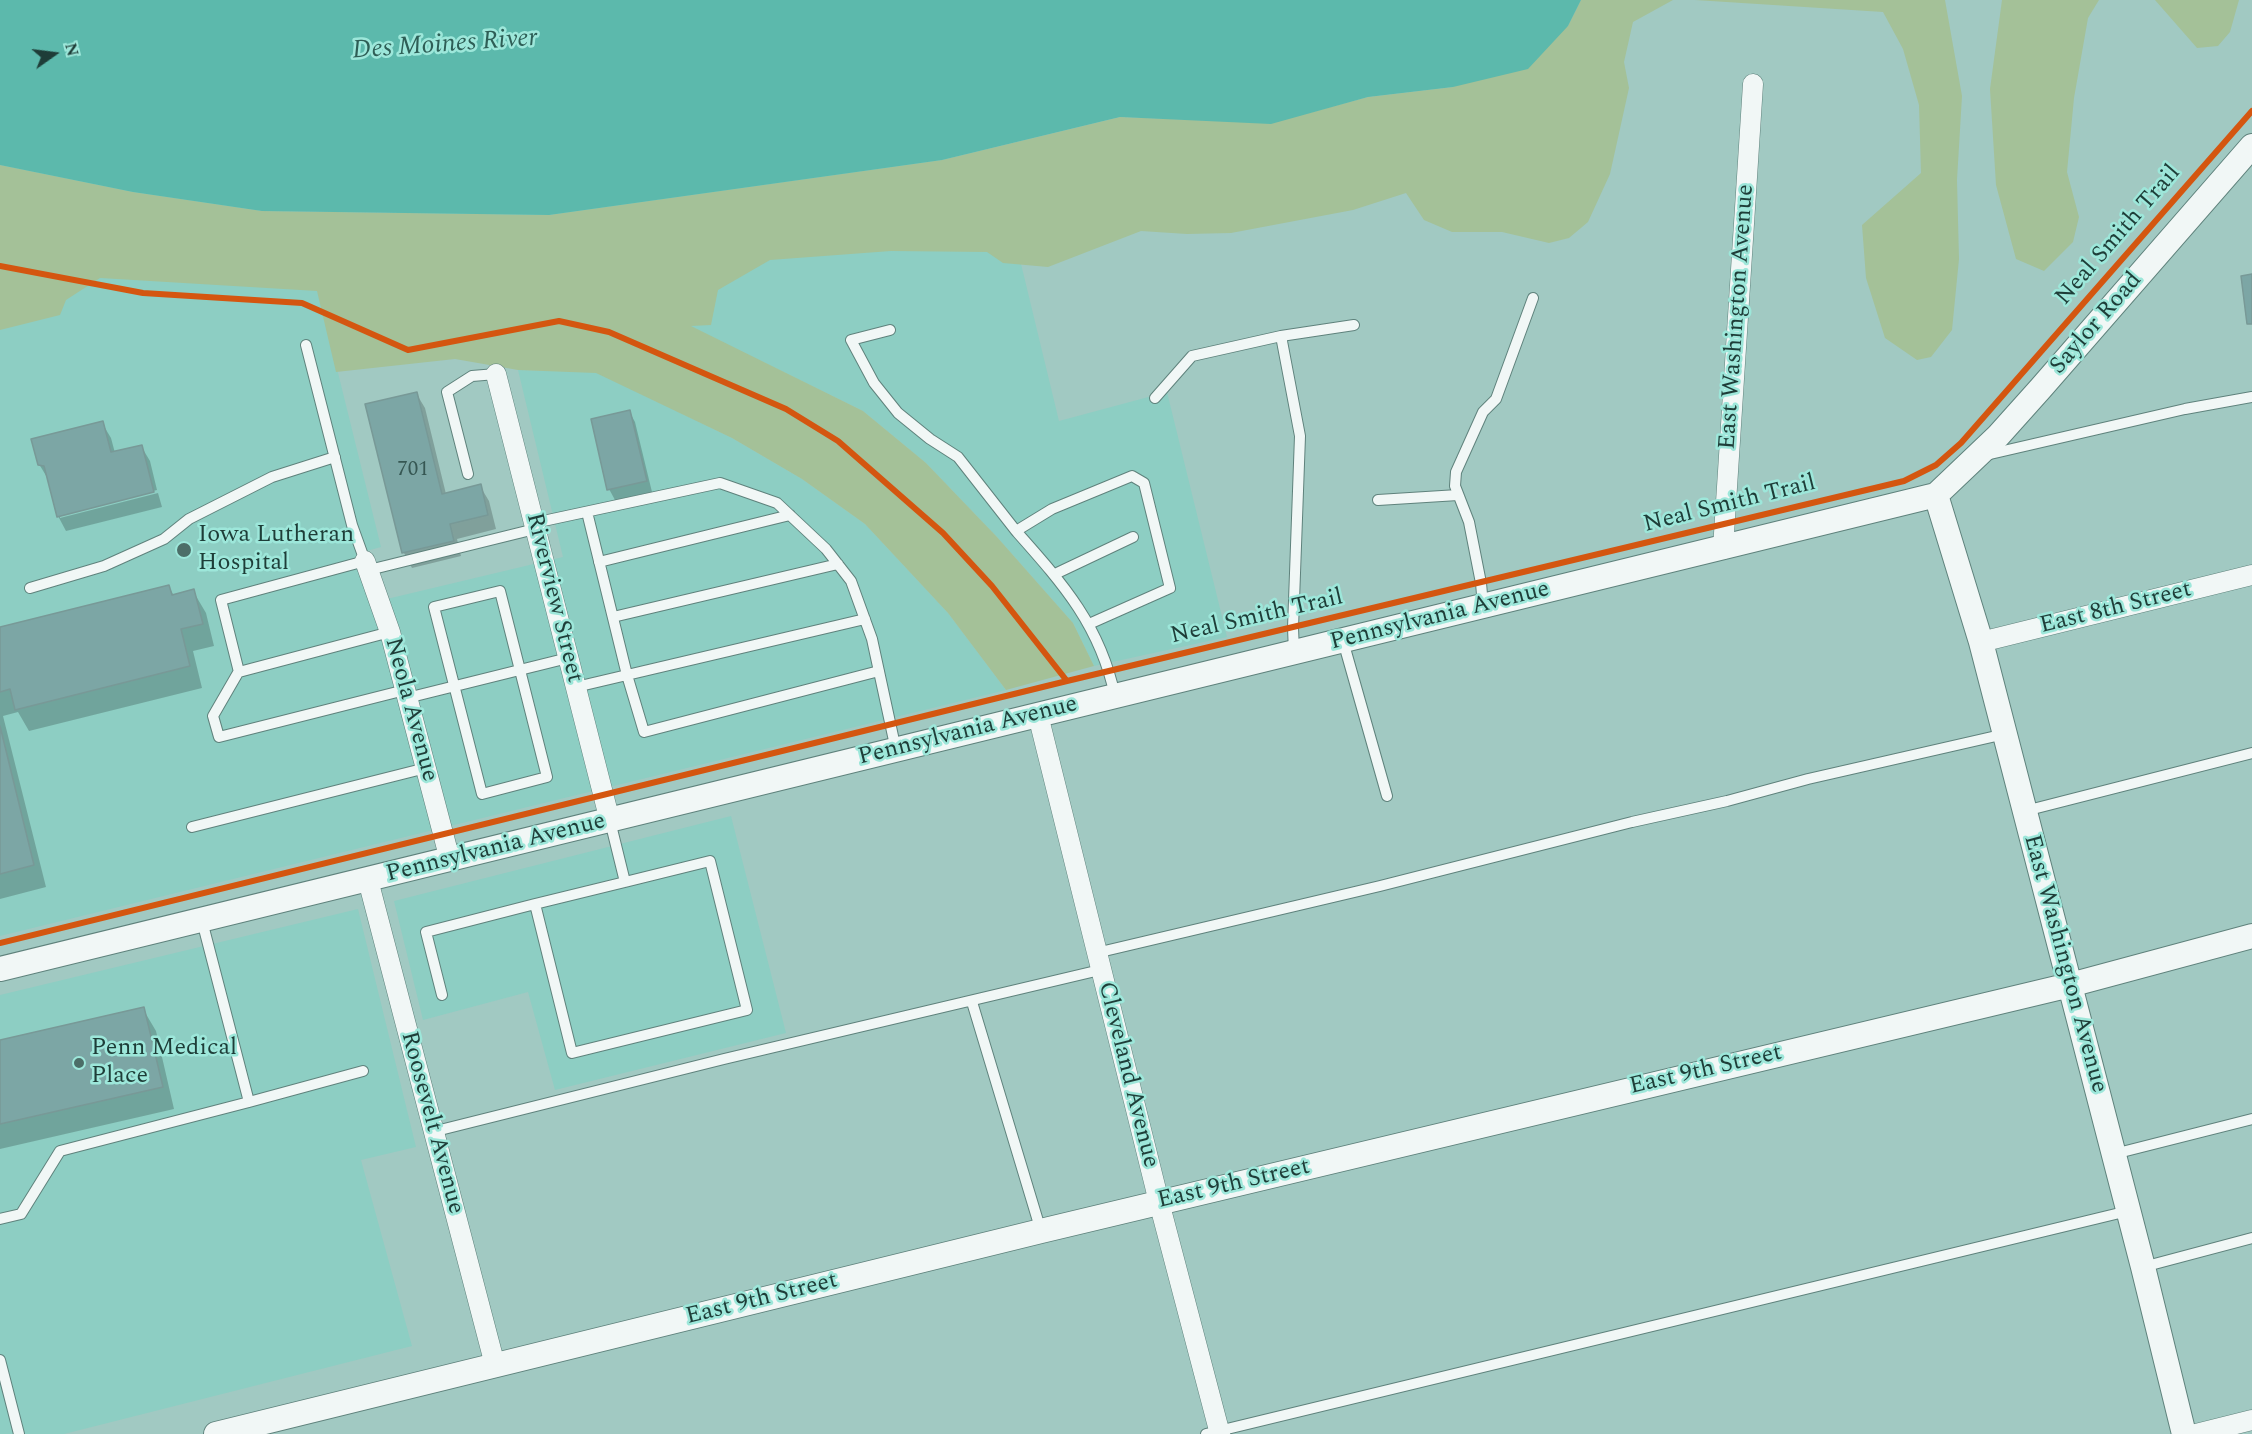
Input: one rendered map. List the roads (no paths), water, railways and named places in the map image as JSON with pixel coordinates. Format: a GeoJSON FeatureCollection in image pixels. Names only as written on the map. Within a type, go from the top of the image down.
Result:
{"type":"FeatureCollection","features":[{"type":"Feature","properties":{"kind":"street","name":"East Washington Avenue"},"geometry":{"type":"LineString","coordinates":[[1724,549],[1753,84]]}},
{"type":"Feature","properties":{"kind":"street","name":"Saylor Road"},"geometry":{"type":"LineString","coordinates":[[1936,495],[2041,388],[2252,146]]}},
{"type":"Feature","properties":{"kind":"street","name":"Riverview Street"},"geometry":{"type":"LineString","coordinates":[[496,374],[610,821]]}},
{"type":"Feature","properties":{"kind":"street","name":"East Washington Avenue"},"geometry":{"type":"LineString","coordinates":[[1936,495],[1981,642],[2184,1434]]}},
{"type":"Feature","properties":{"kind":"street","name":"Pennsylvania Avenue"},"geometry":{"type":"LineString","coordinates":[[0,969],[1724,549],[1936,495]]}},
{"type":"Feature","properties":{"kind":"street","name":"Neola Avenue"},"geometry":{"type":"LineString","coordinates":[[367,566],[390,632],[450,860]]}},
{"type":"Feature","properties":{"kind":"street","name":"East 8th Street"},"geometry":{"type":"LineString","coordinates":[[1981,642],[2252,575]]}},
{"type":"Feature","properties":{"kind":"street","name":"Cleveland Avenue"},"geometry":{"type":"LineString","coordinates":[[1038,715],[1215,1433]]}},
{"type":"Feature","properties":{"kind":"street","name":"Roosevelt Avenue"},"geometry":{"type":"LineString","coordinates":[[368,880],[432,1132],[495,1365]]}},
{"type":"Feature","properties":{"kind":"street","name":"East 9th Street"},"geometry":{"type":"LineString","coordinates":[[216,1434],[1159,1202],[2070,985],[2252,936]]}},
{"type":"Feature","properties":{"kind":"street"},"geometry":{"type":"LineString","coordinates":[[2196,1434],[2252,1420]]}},
{"type":"Feature","properties":{"kind":"lane"},"geometry":{"type":"LineString","coordinates":[[1483,606],[1481,583],[1468,522],[1455,486],[1456,472],[1483,412],[1497,399],[1533,298]]}},
{"type":"Feature","properties":{"kind":"lane"},"geometry":{"type":"LineString","coordinates":[[1155,398],[1192,356],[1281,336],[1354,325]]}},
{"type":"Feature","properties":{"kind":"lane"},"geometry":{"type":"LineString","coordinates":[[890,330],[851,340],[874,383],[898,413],[930,439],[958,457],[1016,531],[1055,574],[1095,633],[1110,671],[1115,696]]}},
{"type":"Feature","properties":{"kind":"lane"},"geometry":{"type":"LineString","coordinates":[[1281,336],[1300,436],[1294,652]]}},
{"type":"Feature","properties":{"kind":"lane"},"geometry":{"type":"LineString","coordinates":[[306,345],[352,525],[367,566]]}},
{"type":"Feature","properties":{"kind":"lane"},"geometry":{"type":"LineString","coordinates":[[468,474],[447,392],[472,376],[496,374]]}},
{"type":"Feature","properties":{"kind":"lane"},"geometry":{"type":"LineString","coordinates":[[1974,458],[2186,409],[2252,397]]}},
{"type":"Feature","properties":{"kind":"lane"},"geometry":{"type":"LineString","coordinates":[[30,588],[104,566],[164,539],[189,519],[273,477],[335,457]]}},
{"type":"Feature","properties":{"kind":"lane"},"geometry":{"type":"LineString","coordinates":[[1016,531],[1052,509],[1132,476],[1144,483],[1170,588],[1089,624]]}},
{"type":"Feature","properties":{"kind":"lane"},"geometry":{"type":"LineString","coordinates":[[568,658],[453,687],[406,694],[219,737],[213,716],[239,671],[221,600],[587,512],[720,483],[777,503],[826,549],[851,581],[865,619],[879,671],[896,750]]}},
{"type":"Feature","properties":{"kind":"lane"},"geometry":{"type":"LineString","coordinates":[[1378,500],[1458,495]]}},
{"type":"Feature","properties":{"kind":"lane"},"geometry":{"type":"LineString","coordinates":[[587,512],[627,675],[644,732],[879,671]]}},
{"type":"Feature","properties":{"kind":"lane"},"geometry":{"type":"LineString","coordinates":[[599,562],[790,515]]}},
{"type":"Feature","properties":{"kind":"lane"},"geometry":{"type":"LineString","coordinates":[[1055,574],[1133,537]]}},
{"type":"Feature","properties":{"kind":"lane"},"geometry":{"type":"LineString","coordinates":[[613,617],[838,564]]}},
{"type":"Feature","properties":{"kind":"lane"},"geometry":{"type":"LineString","coordinates":[[500,591],[522,670],[547,777],[482,794],[434,607],[500,591]]}},
{"type":"Feature","properties":{"kind":"lane"},"geometry":{"type":"LineString","coordinates":[[576,687],[865,619]]}},
{"type":"Feature","properties":{"kind":"lane"},"geometry":{"type":"LineString","coordinates":[[239,671],[390,632]]}},
{"type":"Feature","properties":{"kind":"lane"},"geometry":{"type":"LineString","coordinates":[[1343,641],[1387,796]]}},
{"type":"Feature","properties":{"kind":"lane"},"geometry":{"type":"LineString","coordinates":[[432,1132],[724,1059],[972,1002],[1098,962],[1621,824],[2005,734]]}},
{"type":"Feature","properties":{"kind":"lane"},"geometry":{"type":"LineString","coordinates":[[2025,812],[2252,753]]}},
{"type":"Feature","properties":{"kind":"lane"},"geometry":{"type":"LineString","coordinates":[[192,827],[426,768]]}},
{"type":"Feature","properties":{"kind":"lane"},"geometry":{"type":"LineString","coordinates":[[610,821],[625,882]]}},
{"type":"Feature","properties":{"kind":"lane"},"geometry":{"type":"LineString","coordinates":[[442,995],[426,932],[535,904],[710,861],[747,1010],[572,1053],[535,904]]}},
{"type":"Feature","properties":{"kind":"lane"},"geometry":{"type":"LineString","coordinates":[[202,921],[249,1102]]}},
{"type":"Feature","properties":{"kind":"lane"},"geometry":{"type":"LineString","coordinates":[[972,1002],[1041,1231]]}},
{"type":"Feature","properties":{"kind":"lane"},"geometry":{"type":"LineString","coordinates":[[0,1219],[21,1214],[60,1152],[363,1071]]}},
{"type":"Feature","properties":{"kind":"lane"},"geometry":{"type":"LineString","coordinates":[[2114,1154],[2252,1119]]}},
{"type":"Feature","properties":{"kind":"lane"},"geometry":{"type":"LineString","coordinates":[[1215,1433],[2128,1211]]}},
{"type":"Feature","properties":{"kind":"lane"},"geometry":{"type":"LineString","coordinates":[[2143,1267],[2252,1238]]}},
{"type":"Feature","properties":{"kind":"lane"},"geometry":{"type":"LineString","coordinates":[[0,1360],[19,1434]]}},
{"type":"Feature","properties":{"kind":"water","name":"Des Moines River"},"geometry":{"type":"Polygon","coordinates":[[[0,0],[1581,0],[1568,26],[1528,69],[1453,87],[1368,97],[1271,124],[1120,117],[942,160],[549,215],[262,211],[133,192],[0,165],[0,0]]]}},
{"type":"Feature","properties":{"kind":"place","name":"Iowa Lutheran Hospital"},"geometry":{"type":"Point","coordinates":[184,550]}},
{"type":"Feature","properties":{"kind":"place","name":"Penn Medical Place"},"geometry":{"type":"Point","coordinates":[79,1063]}}]}
